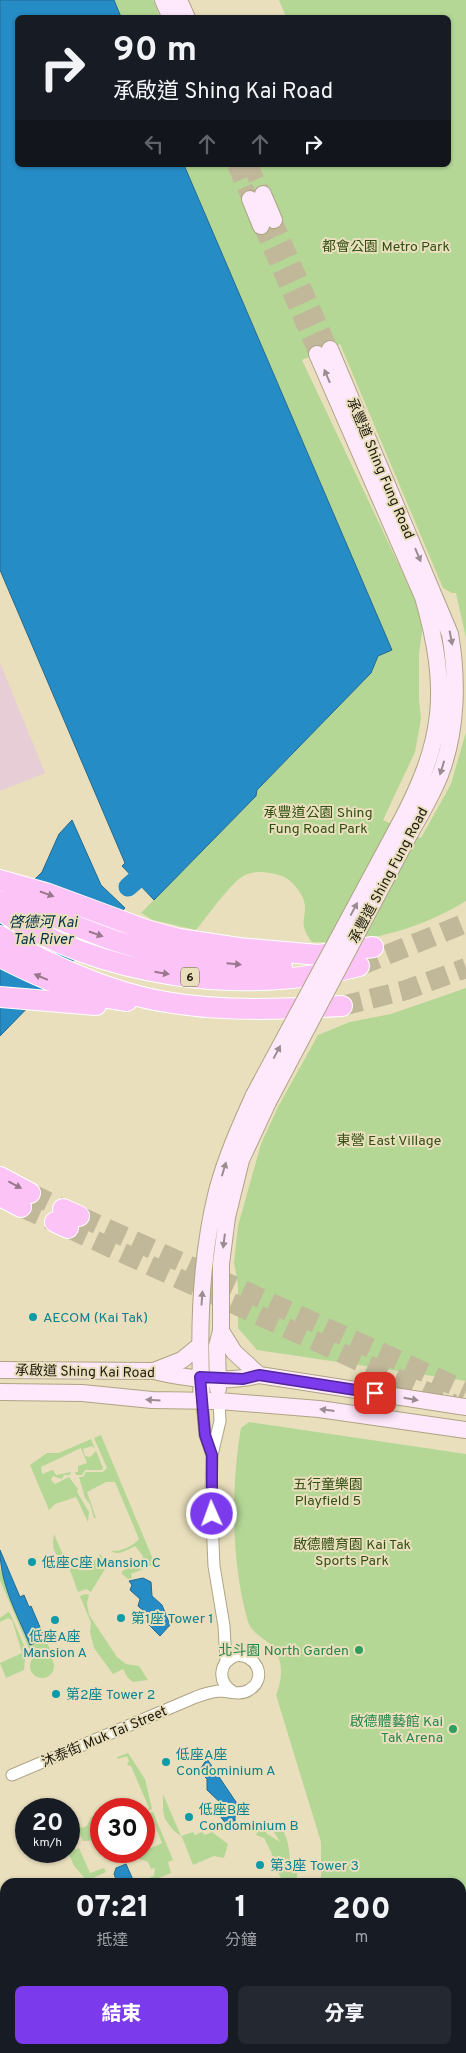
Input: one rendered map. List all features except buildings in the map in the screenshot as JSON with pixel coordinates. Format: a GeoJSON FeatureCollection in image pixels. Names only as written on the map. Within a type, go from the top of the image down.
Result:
{"type":"FeatureCollection","features":[{"type":"Feature","properties":{"kind":"highway"},"geometry":{"type":"LineString","coordinates":[[0,880],[46,894],[146,930],[182,940],[239,948],[319,955],[373,947]]}},
{"type":"Feature","properties":{"kind":"highway","name":"6"},"geometry":{"type":"LineString","coordinates":[[0,901],[29,908],[119,942],[168,955],[251,965],[359,966],[342,970],[274,978],[235,980],[186,977],[152,972],[115,962],[37,932],[0,910]]}},
{"type":"Feature","properties":{"kind":"highway","name":"6"},"geometry":{"type":"LineString","coordinates":[[0,936],[46,961],[84,993],[248,1010],[342,1006]]}},
{"type":"Feature","properties":{"kind":"highway"},"geometry":{"type":"LineString","coordinates":[[0,957],[28,971],[84,993],[133,1005],[165,1002]]}},
{"type":"Feature","properties":{"kind":"highway"},"geometry":{"type":"LineString","coordinates":[[0,997],[84,993]]}},
{"type":"Feature","properties":{"kind":"highway"},"geometry":{"type":"LineString","coordinates":[[0,1177],[26,1200],[0,1196]]}},
{"type":"Feature","properties":{"kind":"main road"},"geometry":{"type":"LineString","coordinates":[[163,0],[170,15]]}},
{"type":"Feature","properties":{"kind":"main road"},"geometry":{"type":"LineString","coordinates":[[179,0],[186,15]]}},
{"type":"Feature","properties":{"kind":"main road"},"geometry":{"type":"LineString","coordinates":[[256,196],[268,223]]}},
{"type":"Feature","properties":{"kind":"main road","name":"承豐道 Shing Fung Road"},"geometry":{"type":"LineString","coordinates":[[202,1402],[199,1346],[206,1242],[211,1216],[228,1156],[261,1099],[404,830],[426,771],[436,732],[439,694],[434,638],[423,597],[323,352]]}},
{"type":"Feature","properties":{"kind":"main road","name":"承豐道 Shing Fung Road"},"geometry":{"type":"LineString","coordinates":[[219,1401],[217,1346],[221,1331],[221,1264],[227,1217],[261,1099]]}},
{"type":"Feature","properties":{"kind":"main road"},"geometry":{"type":"LineString","coordinates":[[221,1331],[234,1352],[259,1375]]}},
{"type":"Feature","properties":{"kind":"main road"},"geometry":{"type":"LineString","coordinates":[[154,1371],[182,1360],[199,1346]]}},
{"type":"Feature","properties":{"kind":"main road","name":"承啟道 Shing Kai Road"},"geometry":{"type":"LineString","coordinates":[[0,1370],[154,1371],[173,1376],[243,1379],[259,1375],[466,1407]]}},
{"type":"Feature","properties":{"kind":"main road","name":"承啟道 Shing Kai Road"},"geometry":{"type":"LineString","coordinates":[[0,1392],[82,1393],[319,1409],[466,1430]]}},
{"type":"Feature","properties":{"kind":"street","name":"沐泰街 Muk Tai Street"},"geometry":{"type":"LineString","coordinates":[[196,1697],[221,1676],[226,1661],[224,1626],[214,1566],[211,1497],[212,1455],[220,1421],[219,1401]]}},
{"type":"Feature","properties":{"kind":"street","name":"沐泰街 Muk Tai Street"},"geometry":{"type":"LineString","coordinates":[[202,1402],[205,1435],[212,1455]]}},
{"type":"Feature","properties":{"kind":"street","name":"沐泰街 Muk Tai Street"},"geometry":{"type":"LineString","coordinates":[[12,1775],[196,1697],[217,1691],[246,1692],[254,1687],[258,1680],[256,1664],[242,1655],[224,1626]]}},
{"type":"Feature","properties":{"kind":"street"},"geometry":{"type":"LineString","coordinates":[[226,1661],[235,1656],[242,1655]]}},
{"type":"Feature","properties":{"kind":"street"},"geometry":{"type":"LineString","coordinates":[[221,1676],[224,1685],[232,1691]]}},
{"type":"Feature","properties":{"kind":"shaded area"},"geometry":{"type":"Polygon","coordinates":[[[0,663],[45,773],[0,791],[0,663]]]}},
{"type":"Feature","properties":{"kind":"green space"},"geometry":{"type":"Polygon","coordinates":[[[114,0],[153,0],[159,15],[120,15],[114,0]]]}},
{"type":"Feature","properties":{"kind":"green space"},"geometry":{"type":"Polygon","coordinates":[[[279,0],[466,0],[466,638],[456,593],[443,588],[340,344],[302,360],[414,597],[423,625],[419,654],[421,719],[415,752],[383,820],[421,838],[451,784],[466,732],[466,901],[449,911],[412,927],[352,941],[312,942],[304,929],[305,904],[299,891],[286,878],[266,872],[249,873],[240,879],[226,892],[196,930],[153,920],[141,913],[256,796],[257,790],[371,673],[378,656],[392,650],[185,167],[451,167],[451,15],[285,15],[279,0]]]}},
{"type":"Feature","properties":{"kind":"green space","name":"東營 East Village"},"geometry":{"type":"Polygon","coordinates":[[[466,988],[466,1381],[257,1350],[238,1328],[238,1285],[234,1262],[238,1226],[261,1144],[278,1107],[318,1035],[350,1022],[391,1014],[466,988]]]}},
{"type":"Feature","properties":{"kind":"green space","name":"啟德體育園 Kai Tak Sports Park"},"geometry":{"type":"Polygon","coordinates":[[[249,1422],[466,1454],[466,1878],[321,1878],[321,1842],[276,1695],[279,1687],[281,1665],[276,1652],[250,1626],[242,1596],[235,1548],[234,1523],[235,1474],[241,1428],[249,1422]]]}},
{"type":"Feature","properties":{"kind":"green space"},"geometry":{"type":"Polygon","coordinates":[[[101,1435],[155,1564],[131,1574],[132,1578],[128,1579],[122,1574],[122,1571],[134,1565],[139,1566],[143,1556],[135,1546],[120,1553],[111,1551],[126,1548],[139,1539],[115,1482],[106,1482],[87,1492],[96,1518],[94,1518],[90,1504],[85,1498],[79,1477],[83,1477],[86,1472],[103,1472],[107,1468],[94,1438],[101,1435]]]}},
{"type":"Feature","properties":{"kind":"green space"},"geometry":{"type":"Polygon","coordinates":[[[91,1439],[95,1449],[92,1446],[83,1449],[85,1456],[90,1457],[96,1451],[103,1468],[102,1470],[85,1470],[82,1475],[76,1475],[75,1472],[78,1472],[78,1466],[87,1463],[81,1448],[41,1467],[42,1474],[53,1470],[56,1475],[71,1472],[70,1475],[64,1475],[62,1479],[53,1476],[51,1480],[55,1484],[69,1477],[78,1489],[77,1492],[89,1512],[88,1522],[76,1497],[55,1504],[49,1510],[30,1465],[47,1453],[59,1453],[91,1439]]]}},
{"type":"Feature","properties":{"kind":"green space"},"geometry":{"type":"Polygon","coordinates":[[[54,1534],[66,1562],[70,1561],[74,1567],[95,1560],[101,1554],[105,1569],[91,1592],[86,1589],[78,1592],[69,1569],[55,1552],[53,1547],[54,1534]]]}},
{"type":"Feature","properties":{"kind":"green space"},"geometry":{"type":"Polygon","coordinates":[[[0,1568],[30,1645],[45,1639],[51,1651],[43,1648],[30,1651],[0,1580],[0,1568]]]}},
{"type":"Feature","properties":{"kind":"green space"},"geometry":{"type":"Polygon","coordinates":[[[89,1595],[87,1603],[89,1615],[117,1657],[126,1664],[139,1666],[148,1680],[133,1682],[128,1678],[123,1669],[113,1674],[94,1648],[90,1632],[91,1623],[80,1596],[89,1595]]]}},
{"type":"Feature","properties":{"kind":"green space"},"geometry":{"type":"Polygon","coordinates":[[[8,1612],[10,1613],[26,1650],[24,1670],[6,1678],[0,1663],[22,1653],[12,1620],[8,1618],[0,1622],[0,1618],[8,1612]]]}},
{"type":"Feature","properties":{"kind":"green space"},"geometry":{"type":"Polygon","coordinates":[[[42,1654],[50,1658],[54,1666],[50,1674],[42,1678],[34,1674],[30,1666],[34,1658],[42,1654]]]}},
{"type":"Feature","properties":{"kind":"green space"},"geometry":{"type":"Polygon","coordinates":[[[128,1753],[145,1779],[149,1798],[145,1798],[131,1766],[127,1765],[129,1761],[127,1756],[118,1759],[117,1757],[128,1753]]]}},
{"type":"Feature","properties":{"kind":"green space"},"geometry":{"type":"Polygon","coordinates":[[[163,1794],[181,1836],[193,1832],[195,1835],[202,1832],[205,1835],[212,1832],[228,1844],[224,1858],[214,1856],[193,1865],[182,1837],[173,1830],[165,1819],[163,1794]]]}},
{"type":"Feature","properties":{"kind":"green space"},"geometry":{"type":"Polygon","coordinates":[[[155,1817],[173,1860],[168,1862],[171,1873],[158,1878],[150,1878],[154,1876],[155,1868],[151,1869],[148,1863],[155,1863],[155,1846],[162,1843],[155,1826],[155,1817]]]}},
{"type":"Feature","properties":{"kind":"green space"},"geometry":{"type":"Polygon","coordinates":[[[90,1819],[90,1841],[83,1841],[80,1834],[80,1826],[82,1828],[87,1826],[90,1819]]]}},
{"type":"Feature","properties":{"kind":"green space"},"geometry":{"type":"Polygon","coordinates":[[[267,1824],[266,1833],[280,1842],[274,1832],[277,1824],[284,1832],[290,1861],[299,1862],[297,1878],[281,1878],[271,1859],[272,1854],[264,1838],[256,1835],[260,1827],[267,1824]]]}},
{"type":"Feature","properties":{"kind":"green space"},"geometry":{"type":"Polygon","coordinates":[[[80,1850],[90,1873],[104,1868],[106,1872],[93,1878],[84,1878],[73,1863],[80,1863],[80,1850]]]}},
{"type":"Feature","properties":{"kind":"water"},"geometry":{"type":"Polygon","coordinates":[[[0,0],[114,0],[120,15],[15,15],[15,167],[185,167],[392,650],[378,656],[371,673],[257,790],[256,796],[154,900],[122,866],[125,863],[0,570],[0,0]]]}},
{"type":"Feature","properties":{"kind":"water","name":"啓德河 Kai Tak River"},"geometry":{"type":"Polygon","coordinates":[[[72,820],[101,885],[125,908],[0,1036],[0,914],[42,872],[59,834],[72,820]]]}},
{"type":"Feature","properties":{"kind":"water"},"geometry":{"type":"Polygon","coordinates":[[[0,1550],[20,1597],[24,1595],[29,1607],[31,1606],[45,1639],[30,1645],[6,1587],[0,1550]]]}},
{"type":"Feature","properties":{"kind":"water"},"geometry":{"type":"Polygon","coordinates":[[[143,1578],[151,1582],[152,1596],[162,1605],[170,1625],[160,1636],[146,1622],[148,1615],[138,1606],[140,1599],[130,1590],[132,1585],[129,1581],[143,1578]]]}},
{"type":"Feature","properties":{"kind":"water"},"geometry":{"type":"Polygon","coordinates":[[[207,1759],[240,1808],[235,1821],[227,1825],[220,1816],[224,1806],[207,1790],[207,1779],[199,1771],[207,1759]]]}},
{"type":"Feature","properties":{"kind":"water"},"geometry":{"type":"Polygon","coordinates":[[[126,1864],[132,1878],[116,1878],[114,1874],[116,1868],[126,1864]]]}},
{"type":"Feature","properties":{"kind":"waterway","name":"啓德河 Kai Tak River"},"geometry":{"type":"LineString","coordinates":[[128,887],[136,880]]}},
{"type":"Feature","properties":{"kind":"tunnel"},"geometry":{"type":"LineString","coordinates":[[236,167],[250,199]]}},
{"type":"Feature","properties":{"kind":"tunnel"},"geometry":{"type":"LineString","coordinates":[[251,167],[263,194]]}},
{"type":"Feature","properties":{"kind":"tunnel"},"geometry":{"type":"LineString","coordinates":[[274,220],[330,349]]}},
{"type":"Feature","properties":{"kind":"tunnel"},"geometry":{"type":"LineString","coordinates":[[261,226],[317,354]]}},
{"type":"Feature","properties":{"kind":"tunnel"},"geometry":{"type":"LineString","coordinates":[[359,966],[466,923]]}},
{"type":"Feature","properties":{"kind":"tunnel"},"geometry":{"type":"LineString","coordinates":[[342,1006],[406,990],[466,968]]}},
{"type":"Feature","properties":{"kind":"tunnel"},"geometry":{"type":"LineString","coordinates":[[30,1193],[63,1209]]}},
{"type":"Feature","properties":{"kind":"tunnel"},"geometry":{"type":"LineString","coordinates":[[21,1207],[55,1222]]}},
{"type":"Feature","properties":{"kind":"tunnel"},"geometry":{"type":"LineString","coordinates":[[79,1216],[466,1391]]}},
{"type":"Feature","properties":{"kind":"tunnel"},"geometry":{"type":"LineString","coordinates":[[68,1228],[453,1404]]}},
{"type":"Feature","properties":{"kind":"place","name":"AECOM (Kai Tak)"},"geometry":{"type":"Point","coordinates":[33,1317]}},
{"type":"Feature","properties":{"kind":"place","name":"低座C座 Mansion C"},"geometry":{"type":"Point","coordinates":[32,1562]}},
{"type":"Feature","properties":{"kind":"place","name":"第1座 Tower 1"},"geometry":{"type":"Point","coordinates":[121,1618]}},
{"type":"Feature","properties":{"kind":"place","name":"低座A座 Mansion A"},"geometry":{"type":"Point","coordinates":[55,1620]}},
{"type":"Feature","properties":{"kind":"place","name":"北斗園 North Garden"},"geometry":{"type":"Point","coordinates":[359,1650]}},
{"type":"Feature","properties":{"kind":"place","name":"第2座 Tower 2"},"geometry":{"type":"Point","coordinates":[56,1694]}},
{"type":"Feature","properties":{"kind":"place","name":"啟德體藝館 Kai Tak Arena"},"geometry":{"type":"Point","coordinates":[453,1729]}},
{"type":"Feature","properties":{"kind":"place","name":"低座A座 Condominium A"},"geometry":{"type":"Point","coordinates":[166,1762]}},
{"type":"Feature","properties":{"kind":"place","name":"低座B座 Condominium B"},"geometry":{"type":"Point","coordinates":[189,1817]}},
{"type":"Feature","properties":{"kind":"place","name":"第3座 Tower 3"},"geometry":{"type":"Point","coordinates":[260,1865]}},
{"type":"Feature","properties":{"kind":"route"},"geometry":{"type":"LineString","coordinates":[[212,1514],[212,1455],[205,1435],[200,1377],[243,1379],[259,1375],[375,1393]]}},
{"type":"Feature","properties":{"kind":"park label","name":"都會公園 Metro Park"},"geometry":{"type":"Point","coordinates":[386,246]}},
{"type":"Feature","properties":{"kind":"park label","name":"承豐道公園 Shing Fung Road Park"},"geometry":{"type":"Point","coordinates":[318,820]}},
{"type":"Feature","properties":{"kind":"park label","name":"五行童樂園 Playfield 5"},"geometry":{"type":"Point","coordinates":[328,1492]}}]}
